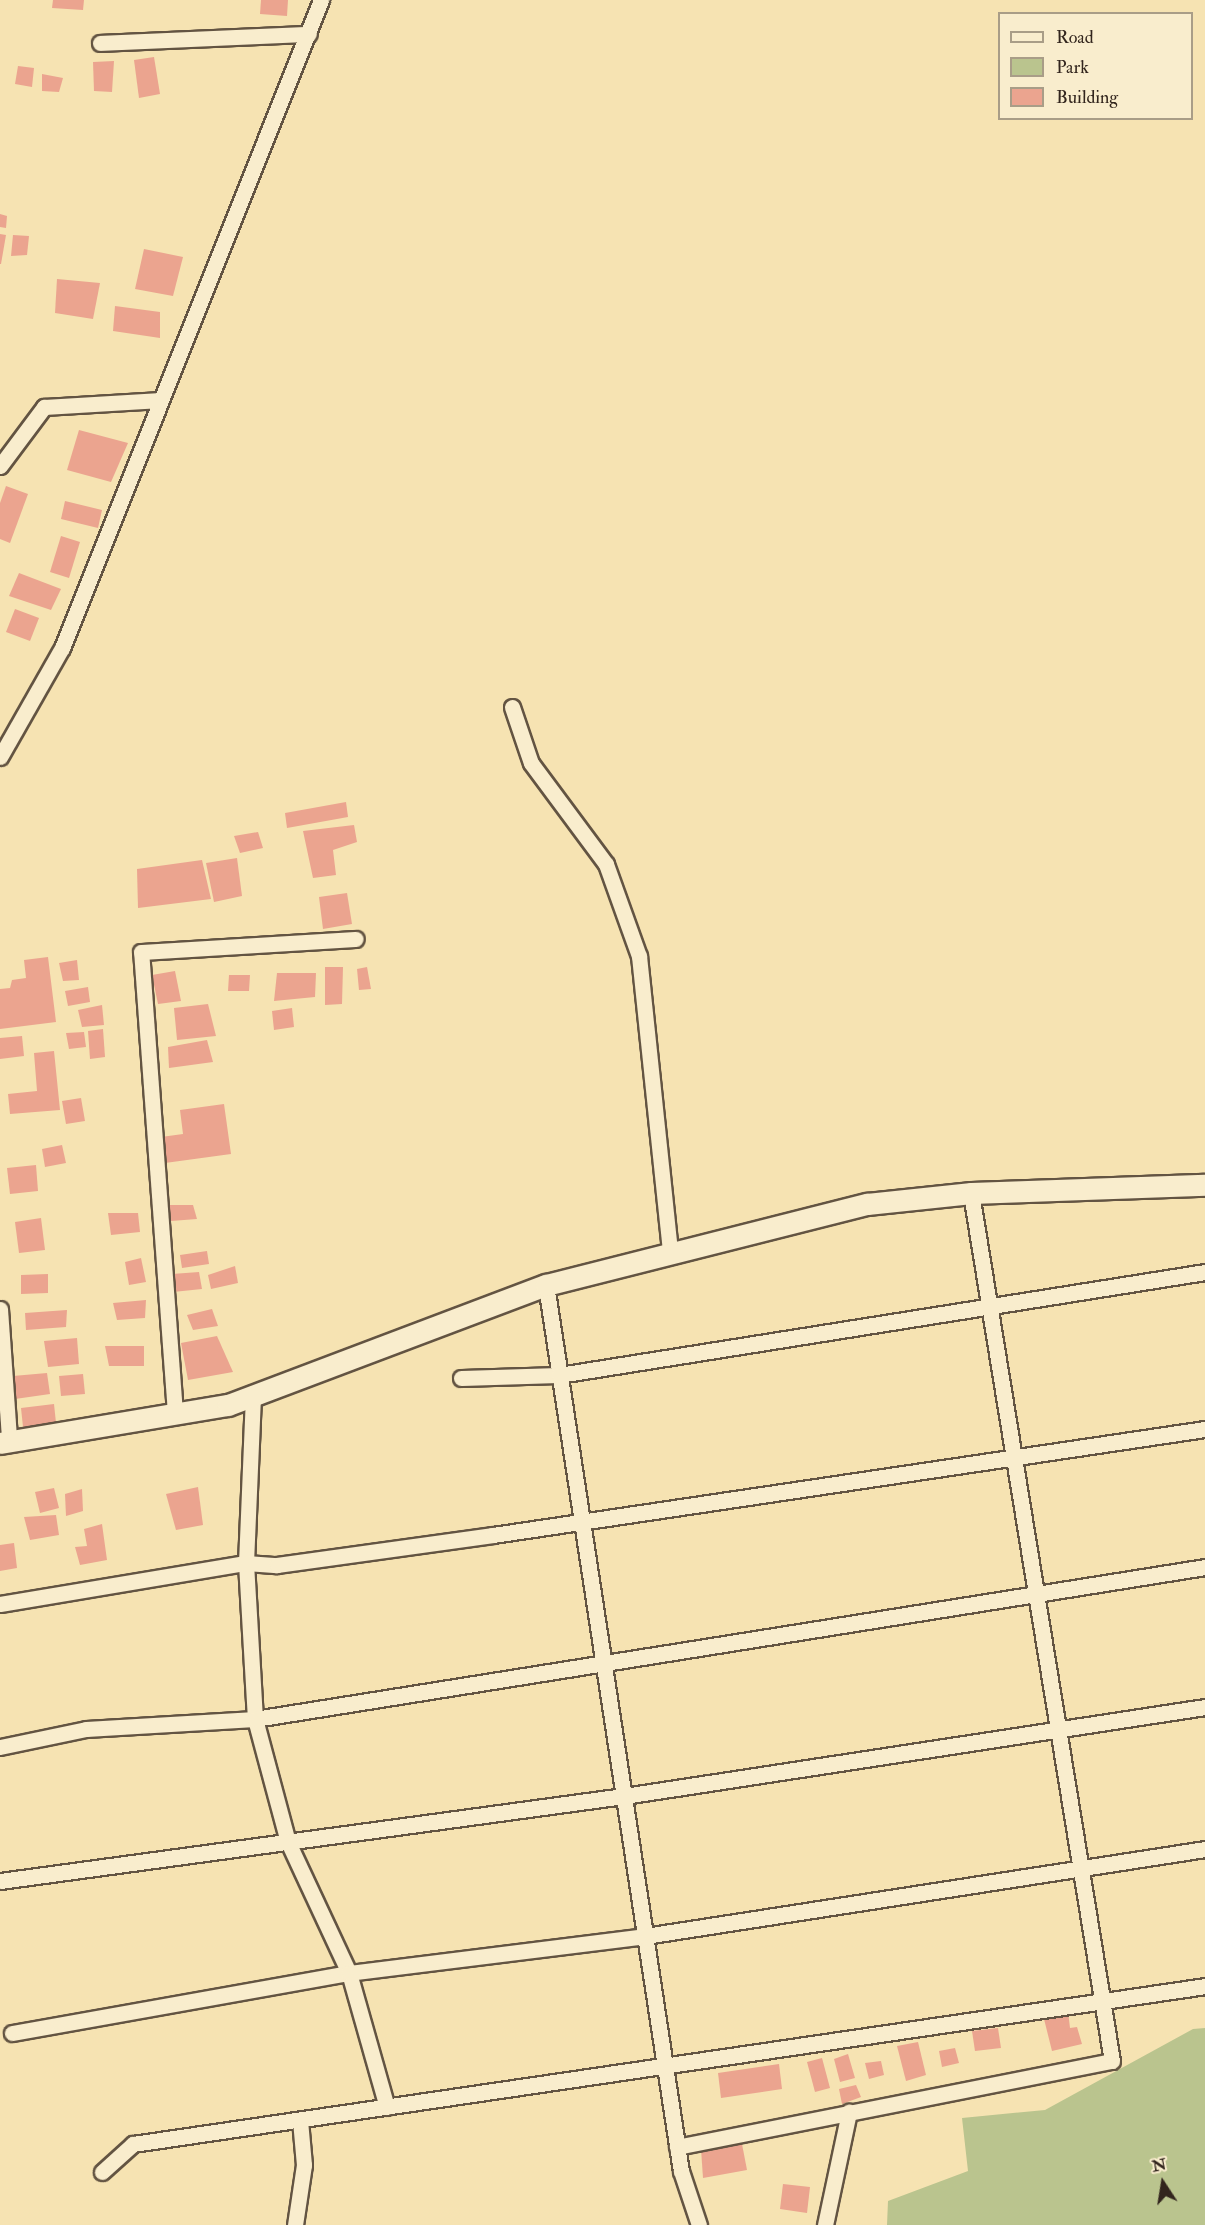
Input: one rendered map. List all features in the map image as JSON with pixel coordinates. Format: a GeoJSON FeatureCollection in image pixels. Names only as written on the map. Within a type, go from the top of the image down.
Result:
{"type":"FeatureCollection","features":[{"type":"Feature","properties":{"kind":"street"},"geometry":{"type":"LineString","coordinates":[[0,757],[62,648],[321,0]]}},
{"type":"Feature","properties":{"kind":"street"},"geometry":{"type":"LineString","coordinates":[[100,43],[309,34]]}},
{"type":"Feature","properties":{"kind":"street"},"geometry":{"type":"LineString","coordinates":[[0,466],[44,407],[161,400]]}},
{"type":"Feature","properties":{"kind":"street"},"geometry":{"type":"LineString","coordinates":[[512,707],[531,763],[606,864],[639,956],[670,1253]]}},
{"type":"Feature","properties":{"kind":"street"},"geometry":{"type":"LineString","coordinates":[[175,1413],[141,952],[356,939]]}},
{"type":"Feature","properties":{"kind":"street"},"geometry":{"type":"LineString","coordinates":[[0,1309],[5,1441],[175,1413],[253,1396],[546,1285],[867,1204],[971,1193],[1205,1185]]}},
{"type":"Feature","properties":{"kind":"street"},"geometry":{"type":"LineString","coordinates":[[677,2146],[1112,2061],[971,1193]]}},
{"type":"Feature","properties":{"kind":"street"},"geometry":{"type":"LineString","coordinates":[[461,1378],[559,1375],[989,1304],[1205,1272]]}},
{"type":"Feature","properties":{"kind":"street"},"geometry":{"type":"LineString","coordinates":[[546,1285],[677,2146],[699,2225]]}},
{"type":"Feature","properties":{"kind":"street"},"geometry":{"type":"LineString","coordinates":[[253,1396],[246,1563],[255,1719],[288,1842],[349,1973],[387,2108]]}},
{"type":"Feature","properties":{"kind":"street"},"geometry":{"type":"LineString","coordinates":[[0,1604],[246,1563],[277,1565],[581,1518],[1014,1458],[1205,1428]]}},
{"type":"Feature","properties":{"kind":"street"},"geometry":{"type":"LineString","coordinates":[[0,1747],[86,1729],[255,1719],[1205,1567]]}},
{"type":"Feature","properties":{"kind":"street"},"geometry":{"type":"LineString","coordinates":[[0,1881],[624,1796],[1205,1707]]}},
{"type":"Feature","properties":{"kind":"street"},"geometry":{"type":"LineString","coordinates":[[12,2033],[349,1973],[645,1936],[1080,1866],[1205,1849]]}},
{"type":"Feature","properties":{"kind":"street"},"geometry":{"type":"LineString","coordinates":[[102,2172],[133,2144],[665,2067],[1101,1999],[1205,1986]]}},
{"type":"Feature","properties":{"kind":"street"},"geometry":{"type":"LineString","coordinates":[[825,2225],[849,2112]]}},
{"type":"Feature","properties":{"kind":"street"},"geometry":{"type":"LineString","coordinates":[[295,2225],[304,2165],[300,2120]]}},
{"type":"Feature","properties":{"kind":"green space"},"geometry":{"type":"Polygon","coordinates":[[[1205,2028],[1205,2225],[887,2225],[888,2201],[968,2171],[962,2118],[1045,2110],[1193,2029],[1205,2028]]]}},
{"type":"Feature","properties":{"kind":"building"},"geometry":{"type":"Polygon","coordinates":[[[53,0],[84,0],[83,10],[52,8],[53,0]]]}},
{"type":"Feature","properties":{"kind":"building"},"geometry":{"type":"Polygon","coordinates":[[[261,0],[288,0],[287,16],[260,14],[261,0]]]}},
{"type":"Feature","properties":{"kind":"building"},"geometry":{"type":"Polygon","coordinates":[[[154,57],[160,94],[139,98],[134,60],[154,57]]]}},
{"type":"Feature","properties":{"kind":"building"},"geometry":{"type":"Polygon","coordinates":[[[114,61],[112,92],[94,91],[93,62],[114,61]]]}},
{"type":"Feature","properties":{"kind":"building"},"geometry":{"type":"Polygon","coordinates":[[[18,66],[34,68],[32,87],[15,84],[18,66]]]}},
{"type":"Feature","properties":{"kind":"building"},"geometry":{"type":"Polygon","coordinates":[[[42,74],[63,78],[59,92],[42,91],[42,74]]]}},
{"type":"Feature","properties":{"kind":"building"},"geometry":{"type":"Polygon","coordinates":[[[0,214],[7,216],[6,228],[0,227],[0,214]]]}},
{"type":"Feature","properties":{"kind":"building"},"geometry":{"type":"Polygon","coordinates":[[[0,234],[6,235],[1,264],[0,264],[0,234]]]}},
{"type":"Feature","properties":{"kind":"building"},"geometry":{"type":"Polygon","coordinates":[[[13,235],[29,236],[27,255],[11,256],[13,235]]]}},
{"type":"Feature","properties":{"kind":"building"},"geometry":{"type":"Polygon","coordinates":[[[144,249],[183,257],[173,296],[135,289],[144,249]]]}},
{"type":"Feature","properties":{"kind":"building"},"geometry":{"type":"Polygon","coordinates":[[[57,279],[100,283],[93,319],[55,313],[57,279]]]}},
{"type":"Feature","properties":{"kind":"building"},"geometry":{"type":"Polygon","coordinates":[[[115,306],[160,312],[160,338],[113,331],[115,306]]]}},
{"type":"Feature","properties":{"kind":"building"},"geometry":{"type":"Polygon","coordinates":[[[79,430],[128,443],[111,482],[67,470],[79,430]]]}},
{"type":"Feature","properties":{"kind":"building"},"geometry":{"type":"Polygon","coordinates":[[[6,486],[28,494],[10,543],[0,539],[0,503],[6,486]]]}},
{"type":"Feature","properties":{"kind":"building"},"geometry":{"type":"Polygon","coordinates":[[[65,501],[102,510],[98,528],[61,519],[65,501]]]}},
{"type":"Feature","properties":{"kind":"building"},"geometry":{"type":"Polygon","coordinates":[[[61,536],[80,542],[69,578],[50,572],[61,536]]]}},
{"type":"Feature","properties":{"kind":"building"},"geometry":{"type":"Polygon","coordinates":[[[19,573],[61,589],[51,610],[9,596],[19,573]]]}},
{"type":"Feature","properties":{"kind":"building"},"geometry":{"type":"Polygon","coordinates":[[[15,609],[39,618],[30,641],[6,632],[15,609]]]}},
{"type":"Feature","properties":{"kind":"building"},"geometry":{"type":"Polygon","coordinates":[[[346,802],[348,817],[287,828],[285,813],[346,802]]]}},
{"type":"Feature","properties":{"kind":"building"},"geometry":{"type":"Polygon","coordinates":[[[354,825],[357,842],[333,850],[336,875],[313,878],[303,831],[354,825]]]}},
{"type":"Feature","properties":{"kind":"building"},"geometry":{"type":"Polygon","coordinates":[[[258,832],[263,848],[240,853],[234,836],[258,832]]]}},
{"type":"Feature","properties":{"kind":"building"},"geometry":{"type":"Polygon","coordinates":[[[237,858],[242,896],[214,902],[206,863],[237,858]]]}},
{"type":"Feature","properties":{"kind":"building"},"geometry":{"type":"Polygon","coordinates":[[[202,860],[211,899],[138,908],[137,869],[202,860]]]}},
{"type":"Feature","properties":{"kind":"building"},"geometry":{"type":"Polygon","coordinates":[[[347,893],[352,924],[323,929],[319,897],[347,893]]]}},
{"type":"Feature","properties":{"kind":"building"},"geometry":{"type":"Polygon","coordinates":[[[48,957],[56,1022],[0,1029],[0,989],[10,988],[12,980],[26,978],[24,960],[48,957]]]}},
{"type":"Feature","properties":{"kind":"building"},"geometry":{"type":"Polygon","coordinates":[[[77,960],[79,980],[63,981],[59,963],[77,960]]]}},
{"type":"Feature","properties":{"kind":"building"},"geometry":{"type":"Polygon","coordinates":[[[325,967],[343,967],[342,1004],[325,1005],[325,967]]]}},
{"type":"Feature","properties":{"kind":"building"},"geometry":{"type":"Polygon","coordinates":[[[367,967],[371,989],[359,990],[357,969],[367,967]]]}},
{"type":"Feature","properties":{"kind":"building"},"geometry":{"type":"Polygon","coordinates":[[[175,971],[181,1001],[158,1004],[152,975],[175,971]]]}},
{"type":"Feature","properties":{"kind":"building"},"geometry":{"type":"Polygon","coordinates":[[[277,973],[316,973],[315,997],[274,1001],[277,973]]]}},
{"type":"Feature","properties":{"kind":"building"},"geometry":{"type":"Polygon","coordinates":[[[229,975],[250,975],[249,991],[228,991],[229,975]]]}},
{"type":"Feature","properties":{"kind":"building"},"geometry":{"type":"Polygon","coordinates":[[[88,987],[90,1002],[68,1006],[65,991],[88,987]]]}},
{"type":"Feature","properties":{"kind":"building"},"geometry":{"type":"Polygon","coordinates":[[[208,1004],[216,1036],[177,1040],[174,1008],[208,1004]]]}},
{"type":"Feature","properties":{"kind":"building"},"geometry":{"type":"Polygon","coordinates":[[[102,1005],[104,1025],[82,1027],[78,1010],[102,1005]]]}},
{"type":"Feature","properties":{"kind":"building"},"geometry":{"type":"Polygon","coordinates":[[[292,1008],[294,1027],[274,1030],[272,1011],[292,1008]]]}},
{"type":"Feature","properties":{"kind":"building"},"geometry":{"type":"Polygon","coordinates":[[[103,1029],[105,1057],[90,1059],[88,1031],[103,1029]]]}},
{"type":"Feature","properties":{"kind":"building"},"geometry":{"type":"Polygon","coordinates":[[[84,1032],[86,1047],[69,1049],[66,1033],[84,1032]]]}},
{"type":"Feature","properties":{"kind":"building"},"geometry":{"type":"Polygon","coordinates":[[[22,1036],[24,1056],[0,1059],[0,1038],[22,1036]]]}},
{"type":"Feature","properties":{"kind":"building"},"geometry":{"type":"Polygon","coordinates":[[[207,1040],[213,1062],[169,1068],[168,1047],[207,1040]]]}},
{"type":"Feature","properties":{"kind":"building"},"geometry":{"type":"Polygon","coordinates":[[[54,1051],[60,1110],[10,1114],[8,1094],[37,1091],[34,1053],[54,1051]]]}},
{"type":"Feature","properties":{"kind":"building"},"geometry":{"type":"Polygon","coordinates":[[[81,1098],[85,1121],[66,1124],[62,1101],[81,1098]]]}},
{"type":"Feature","properties":{"kind":"building"},"geometry":{"type":"Polygon","coordinates":[[[224,1104],[231,1154],[165,1163],[161,1137],[183,1134],[180,1110],[224,1104]]]}},
{"type":"Feature","properties":{"kind":"building"},"geometry":{"type":"Polygon","coordinates":[[[62,1145],[66,1163],[45,1167],[42,1149],[62,1145]]]}},
{"type":"Feature","properties":{"kind":"building"},"geometry":{"type":"Polygon","coordinates":[[[36,1165],[38,1191],[10,1194],[7,1168],[36,1165]]]}},
{"type":"Feature","properties":{"kind":"building"},"geometry":{"type":"Polygon","coordinates":[[[168,1205],[193,1205],[197,1219],[171,1221],[168,1205]]]}},
{"type":"Feature","properties":{"kind":"building"},"geometry":{"type":"Polygon","coordinates":[[[108,1213],[138,1213],[140,1232],[111,1235],[108,1213]]]}},
{"type":"Feature","properties":{"kind":"building"},"geometry":{"type":"Polygon","coordinates":[[[41,1218],[45,1250],[19,1253],[15,1222],[41,1218]]]}},
{"type":"Feature","properties":{"kind":"building"},"geometry":{"type":"Polygon","coordinates":[[[207,1251],[209,1264],[182,1268],[180,1255],[207,1251]]]}},
{"type":"Feature","properties":{"kind":"building"},"geometry":{"type":"Polygon","coordinates":[[[141,1258],[146,1282],[129,1285],[125,1262],[141,1258]]]}},
{"type":"Feature","properties":{"kind":"building"},"geometry":{"type":"Polygon","coordinates":[[[235,1266],[238,1283],[211,1289],[208,1275],[235,1266]]]}},
{"type":"Feature","properties":{"kind":"building"},"geometry":{"type":"Polygon","coordinates":[[[199,1272],[202,1289],[173,1292],[172,1274],[199,1272]]]}},
{"type":"Feature","properties":{"kind":"building"},"geometry":{"type":"Polygon","coordinates":[[[48,1274],[48,1293],[21,1294],[21,1275],[48,1274]]]}},
{"type":"Feature","properties":{"kind":"building"},"geometry":{"type":"Polygon","coordinates":[[[146,1300],[145,1318],[117,1320],[113,1303],[146,1300]]]}},
{"type":"Feature","properties":{"kind":"building"},"geometry":{"type":"Polygon","coordinates":[[[212,1309],[218,1326],[193,1330],[187,1315],[212,1309]]]}},
{"type":"Feature","properties":{"kind":"building"},"geometry":{"type":"Polygon","coordinates":[[[67,1310],[66,1327],[26,1330],[25,1313],[67,1310]]]}},
{"type":"Feature","properties":{"kind":"building"},"geometry":{"type":"Polygon","coordinates":[[[217,1336],[233,1372],[188,1380],[181,1343],[217,1336]]]}},
{"type":"Feature","properties":{"kind":"building"},"geometry":{"type":"Polygon","coordinates":[[[77,1338],[79,1364],[48,1367],[44,1341],[77,1338]]]}},
{"type":"Feature","properties":{"kind":"building"},"geometry":{"type":"Polygon","coordinates":[[[105,1346],[144,1346],[144,1366],[109,1366],[105,1346]]]}},
{"type":"Feature","properties":{"kind":"building"},"geometry":{"type":"Polygon","coordinates":[[[47,1373],[50,1394],[15,1399],[13,1376],[47,1373]]]}},
{"type":"Feature","properties":{"kind":"building"},"geometry":{"type":"Polygon","coordinates":[[[83,1374],[85,1394],[61,1396],[59,1376],[83,1374]]]}},
{"type":"Feature","properties":{"kind":"building"},"geometry":{"type":"Polygon","coordinates":[[[54,1404],[56,1423],[23,1427],[21,1408],[54,1404]]]}},
{"type":"Feature","properties":{"kind":"building"},"geometry":{"type":"Polygon","coordinates":[[[198,1487],[203,1525],[176,1530],[166,1494],[198,1487]]]}},
{"type":"Feature","properties":{"kind":"building"},"geometry":{"type":"Polygon","coordinates":[[[54,1488],[59,1508],[40,1513],[35,1492],[54,1488]]]}},
{"type":"Feature","properties":{"kind":"building"},"geometry":{"type":"Polygon","coordinates":[[[82,1489],[83,1511],[66,1516],[65,1494],[82,1489]]]}},
{"type":"Feature","properties":{"kind":"building"},"geometry":{"type":"Polygon","coordinates":[[[56,1515],[59,1535],[30,1540],[24,1517],[56,1515]]]}},
{"type":"Feature","properties":{"kind":"building"},"geometry":{"type":"Polygon","coordinates":[[[102,1524],[107,1560],[80,1565],[75,1547],[87,1546],[84,1529],[102,1524]]]}},
{"type":"Feature","properties":{"kind":"building"},"geometry":{"type":"Polygon","coordinates":[[[14,1543],[17,1568],[0,1571],[0,1545],[14,1543]]]}},
{"type":"Feature","properties":{"kind":"building"},"geometry":{"type":"Polygon","coordinates":[[[1068,2011],[1070,2028],[1077,2027],[1082,2044],[1052,2051],[1043,2015],[1068,2011]]]}},
{"type":"Feature","properties":{"kind":"building"},"geometry":{"type":"Polygon","coordinates":[[[998,2028],[1001,2048],[975,2051],[972,2031],[998,2028]]]}},
{"type":"Feature","properties":{"kind":"building"},"geometry":{"type":"Polygon","coordinates":[[[918,2042],[926,2075],[906,2081],[897,2046],[918,2042]]]}},
{"type":"Feature","properties":{"kind":"building"},"geometry":{"type":"Polygon","coordinates":[[[955,2048],[959,2063],[942,2067],[939,2051],[955,2048]]]}},
{"type":"Feature","properties":{"kind":"building"},"geometry":{"type":"Polygon","coordinates":[[[848,2054],[855,2078],[840,2082],[834,2059],[848,2054]]]}},
{"type":"Feature","properties":{"kind":"building"},"geometry":{"type":"Polygon","coordinates":[[[822,2058],[830,2088],[815,2092],[807,2062],[822,2058]]]}},
{"type":"Feature","properties":{"kind":"building"},"geometry":{"type":"Polygon","coordinates":[[[881,2061],[884,2075],[869,2079],[865,2063],[881,2061]]]}},
{"type":"Feature","properties":{"kind":"building"},"geometry":{"type":"Polygon","coordinates":[[[779,2064],[782,2089],[721,2098],[718,2073],[779,2064]]]}},
{"type":"Feature","properties":{"kind":"building"},"geometry":{"type":"Polygon","coordinates":[[[856,2085],[861,2097],[842,2104],[839,2089],[856,2085]]]}},
{"type":"Feature","properties":{"kind":"building"},"geometry":{"type":"Polygon","coordinates":[[[742,2144],[747,2170],[703,2178],[701,2149],[742,2144]]]}},
{"type":"Feature","properties":{"kind":"building"},"geometry":{"type":"Polygon","coordinates":[[[783,2184],[810,2187],[807,2213],[780,2209],[783,2184]]]}}]}
